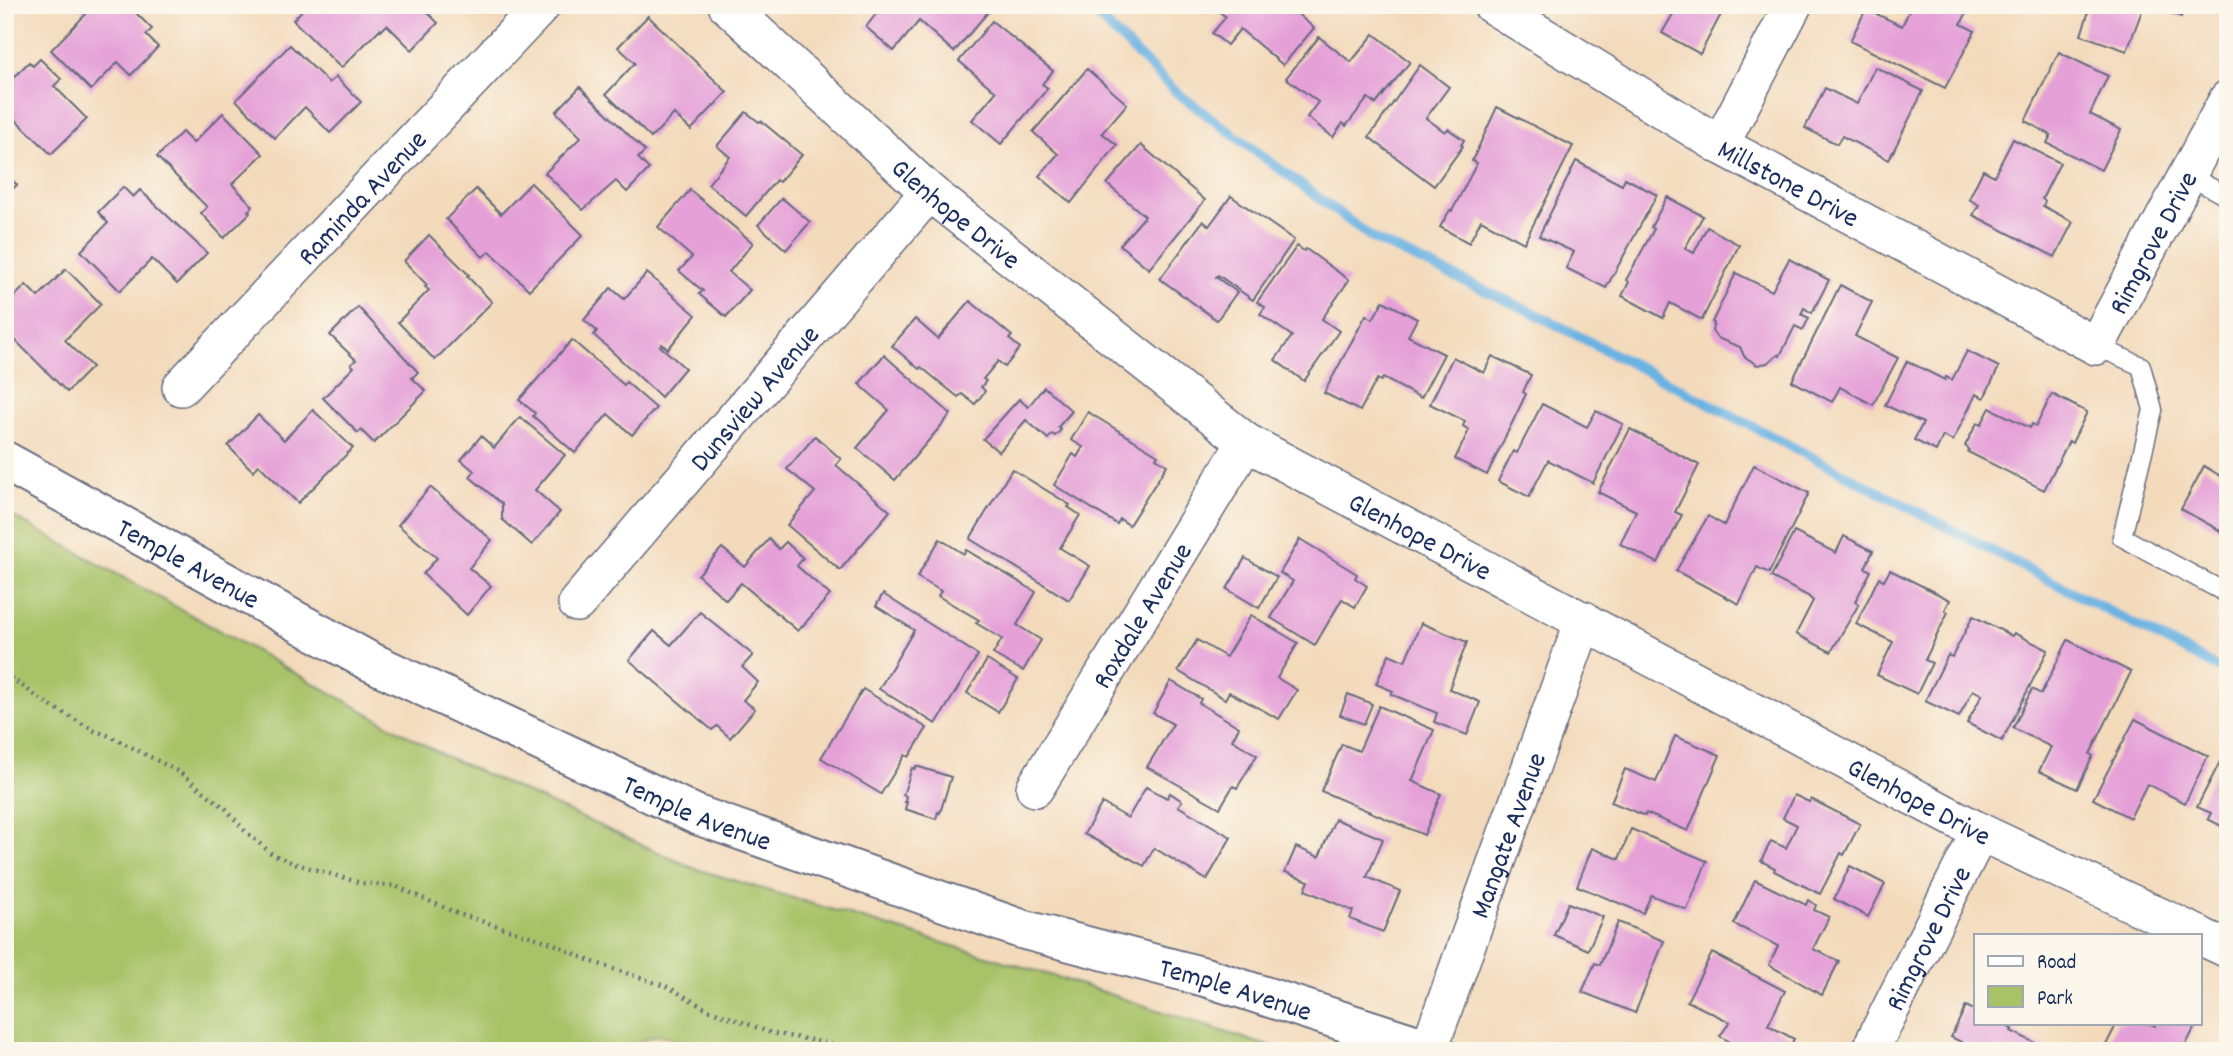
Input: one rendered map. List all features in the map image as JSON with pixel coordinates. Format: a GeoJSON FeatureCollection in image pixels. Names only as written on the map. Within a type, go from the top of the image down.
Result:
{"type":"FeatureCollection","features":[{"type":"Feature","properties":{"kind":"main road","name":"Temple Avenue"},"geometry":{"type":"LineString","coordinates":[[5,461],[366,660],[697,815],[1021,929],[1205,977],[1433,1050]]}},
{"type":"Feature","properties":{"kind":"street","name":"Raminda Avenue"},"geometry":{"type":"LineString","coordinates":[[181,387],[542,5]]}},
{"type":"Feature","properties":{"kind":"street","name":"Glenhope Drive"},"geometry":{"type":"LineString","coordinates":[[727,5],[929,192],[1246,442],[1980,832],[2197,934]]}},
{"type":"Feature","properties":{"kind":"street","name":"Millstone Drive"},"geometry":{"type":"LineString","coordinates":[[1492,5],[1720,145],[2096,346]]}},
{"type":"Feature","properties":{"kind":"street"},"geometry":{"type":"LineString","coordinates":[[1720,145],[1793,5]]}},
{"type":"Feature","properties":{"kind":"street","name":"Rimgrove Drive"},"geometry":{"type":"LineString","coordinates":[[2096,346],[2228,99]]}},
{"type":"Feature","properties":{"kind":"street","name":"Dunsview Avenue"},"geometry":{"type":"LineString","coordinates":[[577,603],[929,192]]}},
{"type":"Feature","properties":{"kind":"street","name":"Roxdale Avenue"},"geometry":{"type":"LineString","coordinates":[[1035,788],[1246,442]]}},
{"type":"Feature","properties":{"kind":"street","name":"Mangate Avenue"},"geometry":{"type":"LineString","coordinates":[[1433,1050],[1584,620]]}},
{"type":"Feature","properties":{"kind":"street","name":"Rimgrove Drive"},"geometry":{"type":"LineString","coordinates":[[1874,1042],[1980,832]]}},
{"type":"Feature","properties":{"kind":"street","name":"Glenhope Drive"},"geometry":{"type":"LineString","coordinates":[[2202,936],[2228,949]]}},
{"type":"Feature","properties":{"kind":"lane"},"geometry":{"type":"LineString","coordinates":[[2188,175],[2228,197]]}},
{"type":"Feature","properties":{"kind":"lane"},"geometry":{"type":"LineString","coordinates":[[2096,346],[2141,366],[2153,410],[2122,537],[2228,594]]}},
{"type":"Feature","properties":{"kind":"path"},"geometry":{"type":"LineString","coordinates":[[5,674],[62,713],[179,772],[226,809],[245,831],[272,853],[293,863],[361,883],[395,886],[460,914],[552,943],[590,961],[668,987],[705,1008],[771,1033],[828,1043],[844,1051]]}},
{"type":"Feature","properties":{"kind":"green space"},"geometry":{"type":"Polygon","coordinates":[[[5,512],[445,756],[693,868],[1060,978],[1283,1051],[5,1051],[5,512]]]}},
{"type":"Feature","properties":{"kind":"sand"},"geometry":{"type":"Polygon","coordinates":[[[657,1035],[669,1037],[687,1051],[632,1051],[641,1041],[657,1035]]]}},
{"type":"Feature","properties":{"kind":"building"},"geometry":{"type":"Polygon","coordinates":[[[77,5],[128,5],[152,29],[146,35],[158,47],[131,75],[118,62],[91,90],[51,50],[86,14],[77,5]]]}},
{"type":"Feature","properties":{"kind":"building"},"geometry":{"type":"Polygon","coordinates":[[[307,5],[420,5],[438,23],[412,50],[387,25],[341,68],[293,20],[307,5]]]}},
{"type":"Feature","properties":{"kind":"building"},"geometry":{"type":"Polygon","coordinates":[[[883,5],[981,5],[988,12],[954,52],[919,21],[894,51],[866,27],[883,5]]]}},
{"type":"Feature","properties":{"kind":"building"},"geometry":{"type":"Polygon","coordinates":[[[1221,5],[1287,5],[1314,28],[1283,65],[1240,29],[1227,45],[1212,33],[1226,17],[1217,10],[1221,5]]]}},
{"type":"Feature","properties":{"kind":"building"},"geometry":{"type":"Polygon","coordinates":[[[1678,5],[1726,5],[1700,54],[1662,33],[1678,5]]]}},
{"type":"Feature","properties":{"kind":"building"},"geometry":{"type":"Polygon","coordinates":[[[1912,5],[1964,5],[1969,8],[1961,24],[1975,31],[1945,88],[1850,41],[1866,9],[1902,26],[1912,5]]]}},
{"type":"Feature","properties":{"kind":"building"},"geometry":{"type":"Polygon","coordinates":[[[2091,5],[2144,5],[2127,51],[2081,35],[2091,5]]]}},
{"type":"Feature","properties":{"kind":"building"},"geometry":{"type":"Polygon","coordinates":[[[2149,5],[2185,5],[2181,17],[2149,5]]]}},
{"type":"Feature","properties":{"kind":"building"},"geometry":{"type":"Polygon","coordinates":[[[648,16],[727,92],[691,130],[674,114],[651,138],[606,94],[635,63],[618,47],[648,16]]]}},
{"type":"Feature","properties":{"kind":"building"},"geometry":{"type":"Polygon","coordinates":[[[992,21],[1053,71],[1042,84],[1048,88],[1001,144],[972,120],[996,92],[959,61],[992,21]]]}},
{"type":"Feature","properties":{"kind":"building"},"geometry":{"type":"Polygon","coordinates":[[[1374,34],[1410,62],[1376,104],[1368,98],[1346,126],[1343,123],[1333,137],[1307,117],[1318,102],[1286,78],[1319,37],[1351,62],[1374,34]]]}},
{"type":"Feature","properties":{"kind":"building"},"geometry":{"type":"Polygon","coordinates":[[[290,45],[329,83],[336,77],[361,102],[330,133],[305,107],[275,138],[236,100],[290,45]]]}},
{"type":"Feature","properties":{"kind":"building"},"geometry":{"type":"Polygon","coordinates":[[[2059,52],[2108,76],[2090,114],[2121,130],[2101,170],[2047,143],[2051,135],[2025,121],[2059,52]]]}},
{"type":"Feature","properties":{"kind":"building"},"geometry":{"type":"Polygon","coordinates":[[[40,59],[61,79],[54,86],[87,119],[51,154],[15,119],[5,129],[5,86],[29,62],[33,66],[40,59]]]}},
{"type":"Feature","properties":{"kind":"building"},"geometry":{"type":"Polygon","coordinates":[[[1420,65],[1449,87],[1426,118],[1445,132],[1448,129],[1464,140],[1461,145],[1463,146],[1434,186],[1369,137],[1420,65]]]}},
{"type":"Feature","properties":{"kind":"building"},"geometry":{"type":"Polygon","coordinates":[[[1875,67],[1923,91],[1889,160],[1842,136],[1837,144],[1805,128],[1825,88],[1857,104],[1875,67]]]}},
{"type":"Feature","properties":{"kind":"building"},"geometry":{"type":"Polygon","coordinates":[[[1087,69],[1127,104],[1102,133],[1117,145],[1071,203],[1039,176],[1058,154],[1033,132],[1087,69]]]}},
{"type":"Feature","properties":{"kind":"building"},"geometry":{"type":"Polygon","coordinates":[[[580,87],[645,151],[638,158],[649,169],[627,192],[616,181],[583,210],[545,173],[581,137],[556,112],[580,87]]]}},
{"type":"Feature","properties":{"kind":"building"},"geometry":{"type":"Polygon","coordinates":[[[1497,107],[1573,146],[1524,243],[1481,220],[1469,243],[1440,227],[1450,210],[1452,211],[1477,163],[1472,161],[1497,107]]]}},
{"type":"Feature","properties":{"kind":"building"},"geometry":{"type":"Polygon","coordinates":[[[746,112],[802,155],[779,182],[776,180],[746,216],[708,184],[730,157],[717,146],[746,112]]]}},
{"type":"Feature","properties":{"kind":"building"},"geometry":{"type":"Polygon","coordinates":[[[223,113],[263,154],[232,184],[253,206],[248,211],[250,213],[224,238],[201,213],[207,207],[157,157],[182,132],[193,143],[223,113]]]}},
{"type":"Feature","properties":{"kind":"building"},"geometry":{"type":"Polygon","coordinates":[[[2013,139],[2060,163],[2042,199],[2045,201],[2043,206],[2073,222],[2055,257],[1973,215],[1979,205],[1969,199],[1983,170],[1994,176],[2013,139]]]}},
{"type":"Feature","properties":{"kind":"building"},"geometry":{"type":"Polygon","coordinates":[[[1141,145],[1205,200],[1149,269],[1120,245],[1145,216],[1107,184],[1141,145]]]}},
{"type":"Feature","properties":{"kind":"building"},"geometry":{"type":"Polygon","coordinates":[[[1576,161],[1622,185],[1625,178],[1657,195],[1606,288],[1566,268],[1574,252],[1539,236],[1576,161]]]}},
{"type":"Feature","properties":{"kind":"building"},"geometry":{"type":"Polygon","coordinates":[[[5,173],[17,185],[5,196],[5,173]]]}},
{"type":"Feature","properties":{"kind":"building"},"geometry":{"type":"Polygon","coordinates":[[[531,183],[583,235],[529,290],[490,251],[483,257],[446,219],[476,189],[501,214],[531,183]]]}},
{"type":"Feature","properties":{"kind":"building"},"geometry":{"type":"Polygon","coordinates":[[[123,187],[133,197],[140,190],[207,253],[177,284],[152,259],[120,291],[81,251],[108,223],[98,212],[123,187]]]}},
{"type":"Feature","properties":{"kind":"building"},"geometry":{"type":"Polygon","coordinates":[[[690,190],[753,243],[729,272],[750,290],[726,317],[699,294],[703,291],[679,271],[692,257],[658,227],[690,190]]]}},
{"type":"Feature","properties":{"kind":"building"},"geometry":{"type":"Polygon","coordinates":[[[1231,196],[1294,240],[1253,300],[1218,275],[1216,277],[1237,292],[1217,320],[1160,279],[1203,221],[1209,226],[1231,196]]]}},
{"type":"Feature","properties":{"kind":"building"},"geometry":{"type":"Polygon","coordinates":[[[1667,197],[1703,216],[1685,248],[1694,253],[1707,227],[1739,245],[1702,320],[1670,303],[1663,318],[1622,296],[1629,282],[1626,280],[1654,229],[1651,227],[1667,197]]]}},
{"type":"Feature","properties":{"kind":"building"},"geometry":{"type":"Polygon","coordinates":[[[782,198],[810,222],[786,250],[758,225],[782,198]]]}},
{"type":"Feature","properties":{"kind":"building"},"geometry":{"type":"Polygon","coordinates":[[[429,235],[492,302],[435,360],[398,322],[429,290],[404,261],[429,235]]]}},
{"type":"Feature","properties":{"kind":"building"},"geometry":{"type":"Polygon","coordinates":[[[1297,246],[1304,251],[1306,249],[1349,280],[1322,319],[1339,331],[1304,381],[1275,360],[1292,336],[1260,314],[1265,307],[1257,302],[1297,246]]]}},
{"type":"Feature","properties":{"kind":"building"},"geometry":{"type":"Polygon","coordinates":[[[1789,259],[1829,280],[1812,313],[1804,308],[1801,314],[1809,318],[1803,330],[1795,326],[1780,356],[1757,365],[1744,356],[1740,347],[1717,338],[1712,331],[1712,322],[1736,273],[1772,291],[1789,259]]]}},
{"type":"Feature","properties":{"kind":"building"},"geometry":{"type":"Polygon","coordinates":[[[66,269],[101,304],[65,340],[92,367],[67,392],[5,330],[12,323],[5,316],[5,306],[26,285],[38,297],[66,269]]]}},
{"type":"Feature","properties":{"kind":"building"},"geometry":{"type":"Polygon","coordinates":[[[647,273],[696,315],[668,349],[662,344],[660,346],[685,368],[661,397],[594,335],[597,331],[584,320],[611,288],[624,299],[647,273]]]}},
{"type":"Feature","properties":{"kind":"building"},"geometry":{"type":"Polygon","coordinates":[[[1840,285],[1872,302],[1855,336],[1898,358],[1873,405],[1840,387],[1832,402],[1792,381],[1840,285]]]}},
{"type":"Feature","properties":{"kind":"building"},"geometry":{"type":"Polygon","coordinates":[[[970,301],[1012,336],[1009,339],[1020,348],[1005,367],[998,361],[983,379],[986,381],[981,387],[985,391],[975,404],[962,394],[958,397],[892,346],[915,319],[938,339],[970,301]]]}},
{"type":"Feature","properties":{"kind":"building"},"geometry":{"type":"Polygon","coordinates":[[[1383,301],[1417,319],[1408,336],[1444,354],[1421,398],[1383,378],[1381,381],[1377,379],[1360,411],[1324,393],[1366,315],[1373,319],[1383,301]]]}},
{"type":"Feature","properties":{"kind":"building"},"geometry":{"type":"Polygon","coordinates":[[[358,307],[418,372],[412,378],[426,391],[374,443],[361,430],[358,433],[323,398],[354,367],[351,364],[356,360],[330,335],[358,307]]]}},
{"type":"Feature","properties":{"kind":"building"},"geometry":{"type":"Polygon","coordinates":[[[572,340],[624,385],[626,382],[656,408],[632,435],[608,414],[575,453],[519,400],[572,340]]]}},
{"type":"Feature","properties":{"kind":"building"},"geometry":{"type":"Polygon","coordinates":[[[1967,351],[1999,367],[1984,398],[1976,394],[1953,441],[1943,436],[1936,451],[1914,440],[1923,423],[1885,405],[1907,361],[1945,380],[1946,377],[1952,380],[1967,351]]]}},
{"type":"Feature","properties":{"kind":"building"},"geometry":{"type":"Polygon","coordinates":[[[884,355],[951,414],[895,480],[857,448],[889,410],[859,384],[884,355]]]}},
{"type":"Feature","properties":{"kind":"building"},"geometry":{"type":"Polygon","coordinates":[[[1492,356],[1531,375],[1523,392],[1526,394],[1487,475],[1455,459],[1469,430],[1463,426],[1465,421],[1430,404],[1453,357],[1484,373],[1492,356]]]}},
{"type":"Feature","properties":{"kind":"building"},"geometry":{"type":"Polygon","coordinates":[[[1044,387],[1072,411],[1058,427],[1061,430],[1055,436],[1052,434],[1048,439],[1026,420],[999,452],[983,439],[1019,399],[1028,407],[1044,387]]]}},
{"type":"Feature","properties":{"kind":"building"},"geometry":{"type":"Polygon","coordinates":[[[2052,394],[2087,412],[2044,490],[1968,452],[1969,449],[1965,446],[1977,423],[1981,425],[1990,408],[2030,428],[2032,424],[2036,426],[2052,394]]]}},
{"type":"Feature","properties":{"kind":"building"},"geometry":{"type":"Polygon","coordinates":[[[1542,404],[1587,427],[1596,411],[1623,424],[1593,483],[1548,460],[1529,497],[1498,481],[1513,451],[1517,453],[1542,404]]]}},
{"type":"Feature","properties":{"kind":"building"},"geometry":{"type":"Polygon","coordinates":[[[313,410],[353,448],[298,503],[259,465],[253,471],[228,446],[258,415],[284,440],[313,410]]]}},
{"type":"Feature","properties":{"kind":"building"},"geometry":{"type":"Polygon","coordinates":[[[1088,412],[1158,455],[1156,458],[1167,465],[1129,525],[1120,519],[1117,524],[1054,485],[1073,454],[1077,457],[1083,447],[1071,440],[1088,412]]]}},
{"type":"Feature","properties":{"kind":"building"},"geometry":{"type":"Polygon","coordinates":[[[520,417],[565,455],[535,490],[560,512],[532,545],[502,519],[502,504],[470,477],[474,471],[461,460],[481,436],[494,448],[520,417]]]}},
{"type":"Feature","properties":{"kind":"building"},"geometry":{"type":"Polygon","coordinates":[[[1630,429],[1699,465],[1675,512],[1682,515],[1658,563],[1620,544],[1636,511],[1598,492],[1630,429]]]}},
{"type":"Feature","properties":{"kind":"building"},"geometry":{"type":"Polygon","coordinates":[[[815,436],[841,459],[836,465],[890,511],[840,570],[787,525],[815,492],[787,469],[815,436]]]}},
{"type":"Feature","properties":{"kind":"building"},"geometry":{"type":"Polygon","coordinates":[[[1754,465],[1809,493],[1769,573],[1757,567],[1739,604],[1676,571],[1708,516],[1724,525],[1754,465]]]}},
{"type":"Feature","properties":{"kind":"building"},"geometry":{"type":"Polygon","coordinates":[[[2204,466],[2224,478],[2228,471],[2228,535],[2181,509],[2204,466]]]}},
{"type":"Feature","properties":{"kind":"building"},"geometry":{"type":"Polygon","coordinates":[[[1012,469],[1070,505],[1068,507],[1080,515],[1060,548],[1090,566],[1069,600],[970,539],[1012,469]]]}},
{"type":"Feature","properties":{"kind":"building"},"geometry":{"type":"Polygon","coordinates":[[[430,487],[492,540],[469,568],[491,586],[467,615],[423,574],[437,558],[398,525],[430,487]]]}},
{"type":"Feature","properties":{"kind":"building"},"geometry":{"type":"Polygon","coordinates":[[[1794,532],[1836,553],[1844,536],[1873,551],[1865,568],[1871,571],[1855,602],[1859,604],[1831,652],[1796,634],[1813,601],[1771,577],[1794,532]]]}},
{"type":"Feature","properties":{"kind":"building"},"geometry":{"type":"Polygon","coordinates":[[[769,539],[779,549],[786,542],[803,558],[797,566],[830,595],[798,631],[741,583],[726,600],[698,575],[722,548],[745,567],[769,539]]]}},
{"type":"Feature","properties":{"kind":"building"},"geometry":{"type":"Polygon","coordinates":[[[940,539],[964,554],[966,550],[1036,592],[1017,625],[1041,640],[1023,671],[993,654],[1002,639],[976,623],[979,620],[938,596],[941,591],[917,577],[940,539]]]}},
{"type":"Feature","properties":{"kind":"building"},"geometry":{"type":"Polygon","coordinates":[[[1300,539],[1357,574],[1355,578],[1367,586],[1355,607],[1342,599],[1315,645],[1271,618],[1293,581],[1280,573],[1300,539]]]}},
{"type":"Feature","properties":{"kind":"building"},"geometry":{"type":"Polygon","coordinates":[[[1245,558],[1277,577],[1259,608],[1227,589],[1245,558]]]}},
{"type":"Feature","properties":{"kind":"building"},"geometry":{"type":"Polygon","coordinates":[[[1890,570],[1950,600],[1945,610],[1948,612],[1925,660],[1932,663],[1917,694],[1877,675],[1893,642],[1856,624],[1879,577],[1884,581],[1890,570]]]}},
{"type":"Feature","properties":{"kind":"building"},"geometry":{"type":"Polygon","coordinates":[[[883,594],[978,655],[936,724],[879,689],[914,630],[876,606],[883,594]]]}},
{"type":"Feature","properties":{"kind":"building"},"geometry":{"type":"Polygon","coordinates":[[[700,612],[753,655],[742,667],[758,682],[743,700],[755,709],[730,738],[717,726],[712,730],[629,660],[654,631],[671,645],[700,612]]]}},
{"type":"Feature","properties":{"kind":"building"},"geometry":{"type":"Polygon","coordinates":[[[1251,615],[1298,643],[1277,678],[1297,690],[1279,719],[1229,692],[1225,699],[1178,671],[1197,640],[1226,657],[1251,615]]]}},
{"type":"Feature","properties":{"kind":"building"},"geometry":{"type":"Polygon","coordinates":[[[1973,616],[2012,636],[2014,633],[2048,650],[2002,741],[1967,723],[1982,695],[1973,690],[1959,717],[1925,701],[1948,655],[1952,657],[1973,616]]]}},
{"type":"Feature","properties":{"kind":"building"},"geometry":{"type":"Polygon","coordinates":[[[1421,623],[1467,642],[1449,689],[1480,702],[1467,735],[1434,722],[1437,713],[1391,694],[1393,691],[1376,684],[1389,654],[1405,661],[1421,623]]]}},
{"type":"Feature","properties":{"kind":"building"},"geometry":{"type":"Polygon","coordinates":[[[2068,640],[2131,672],[2090,754],[2093,756],[2077,789],[2039,771],[2051,747],[2013,728],[2032,689],[2041,694],[2068,640]]]}},
{"type":"Feature","properties":{"kind":"building"},"geometry":{"type":"Polygon","coordinates":[[[987,660],[1018,679],[998,712],[967,693],[987,660]]]}},
{"type":"Feature","properties":{"kind":"building"},"geometry":{"type":"Polygon","coordinates":[[[1171,681],[1201,699],[1199,703],[1239,727],[1232,740],[1257,755],[1237,788],[1233,786],[1220,808],[1147,767],[1173,724],[1153,713],[1171,681]]]}},
{"type":"Feature","properties":{"kind":"building"},"geometry":{"type":"Polygon","coordinates":[[[863,689],[927,728],[909,757],[905,755],[881,794],[821,758],[863,689]]]}},
{"type":"Feature","properties":{"kind":"building"},"geometry":{"type":"Polygon","coordinates":[[[1348,694],[1372,704],[1364,724],[1340,715],[1348,694]]]}},
{"type":"Feature","properties":{"kind":"building"},"geometry":{"type":"Polygon","coordinates":[[[1379,706],[1434,730],[1412,781],[1441,794],[1424,835],[1321,791],[1342,744],[1359,751],[1379,706]]]}},
{"type":"Feature","properties":{"kind":"building"},"geometry":{"type":"Polygon","coordinates":[[[2135,719],[2208,756],[2185,803],[2147,784],[2130,818],[2093,799],[2135,719]]]}},
{"type":"Feature","properties":{"kind":"building"},"geometry":{"type":"Polygon","coordinates":[[[1675,736],[1720,755],[1688,831],[1611,802],[1625,769],[1656,782],[1675,736]]]}},
{"type":"Feature","properties":{"kind":"building"},"geometry":{"type":"Polygon","coordinates":[[[2228,746],[2228,822],[2226,821],[2223,827],[2208,819],[2211,813],[2197,807],[2228,746]]]}},
{"type":"Feature","properties":{"kind":"building"},"geometry":{"type":"Polygon","coordinates":[[[916,766],[951,777],[936,819],[905,809],[907,802],[906,796],[903,795],[912,768],[915,769],[916,766]]]}},
{"type":"Feature","properties":{"kind":"building"},"geometry":{"type":"Polygon","coordinates":[[[1146,787],[1167,798],[1170,793],[1182,801],[1178,806],[1231,837],[1207,880],[1154,848],[1144,866],[1084,834],[1102,803],[1128,818],[1146,787]]]}},
{"type":"Feature","properties":{"kind":"building"},"geometry":{"type":"Polygon","coordinates":[[[1794,795],[1809,802],[1811,799],[1860,824],[1844,855],[1841,853],[1820,894],[1774,871],[1775,868],[1761,861],[1771,841],[1786,848],[1797,825],[1783,818],[1794,795]]]}},
{"type":"Feature","properties":{"kind":"building"},"geometry":{"type":"Polygon","coordinates":[[[1335,819],[1383,839],[1367,877],[1400,891],[1383,932],[1350,919],[1353,911],[1305,890],[1309,881],[1285,872],[1296,847],[1319,857],[1335,819]]]}},
{"type":"Feature","properties":{"kind":"building"},"geometry":{"type":"Polygon","coordinates":[[[1631,829],[1707,861],[1687,910],[1651,895],[1643,913],[1577,886],[1592,848],[1619,859],[1631,829]]]}},
{"type":"Feature","properties":{"kind":"building"},"geometry":{"type":"Polygon","coordinates":[[[1850,866],[1885,884],[1868,917],[1834,899],[1850,866]]]}},
{"type":"Feature","properties":{"kind":"building"},"geometry":{"type":"Polygon","coordinates":[[[1755,880],[1806,905],[1808,900],[1816,905],[1814,910],[1829,917],[1813,949],[1839,961],[1822,995],[1769,965],[1778,946],[1734,924],[1755,880]]]}},
{"type":"Feature","properties":{"kind":"building"},"geometry":{"type":"Polygon","coordinates":[[[1568,903],[1603,917],[1588,950],[1554,935],[1568,903]]]}},
{"type":"Feature","properties":{"kind":"building"},"geometry":{"type":"Polygon","coordinates":[[[1618,922],[1664,941],[1635,1013],[1582,992],[1595,963],[1600,965],[1618,922]]]}},
{"type":"Feature","properties":{"kind":"building"},"geometry":{"type":"Polygon","coordinates":[[[1712,953],[1785,991],[1768,1025],[1794,1039],[1788,1051],[1746,1051],[1720,1036],[1730,1022],[1687,1001],[1712,953]]]}},
{"type":"Feature","properties":{"kind":"building"},"geometry":{"type":"Polygon","coordinates":[[[1966,1006],[1974,1010],[1974,1024],[2002,1024],[2047,1049],[1979,1051],[1951,1037],[1966,1006]]]}},
{"type":"Feature","properties":{"kind":"building"},"geometry":{"type":"Polygon","coordinates":[[[2116,1024],[2196,1024],[2185,1046],[2180,1044],[2176,1051],[2103,1051],[2116,1024]]]}},
{"type":"Feature","properties":{"kind":"waterway"},"geometry":{"type":"LineString","coordinates":[[1086,5],[1176,92],[1375,240],[1534,313],[2228,673]]}}]}
